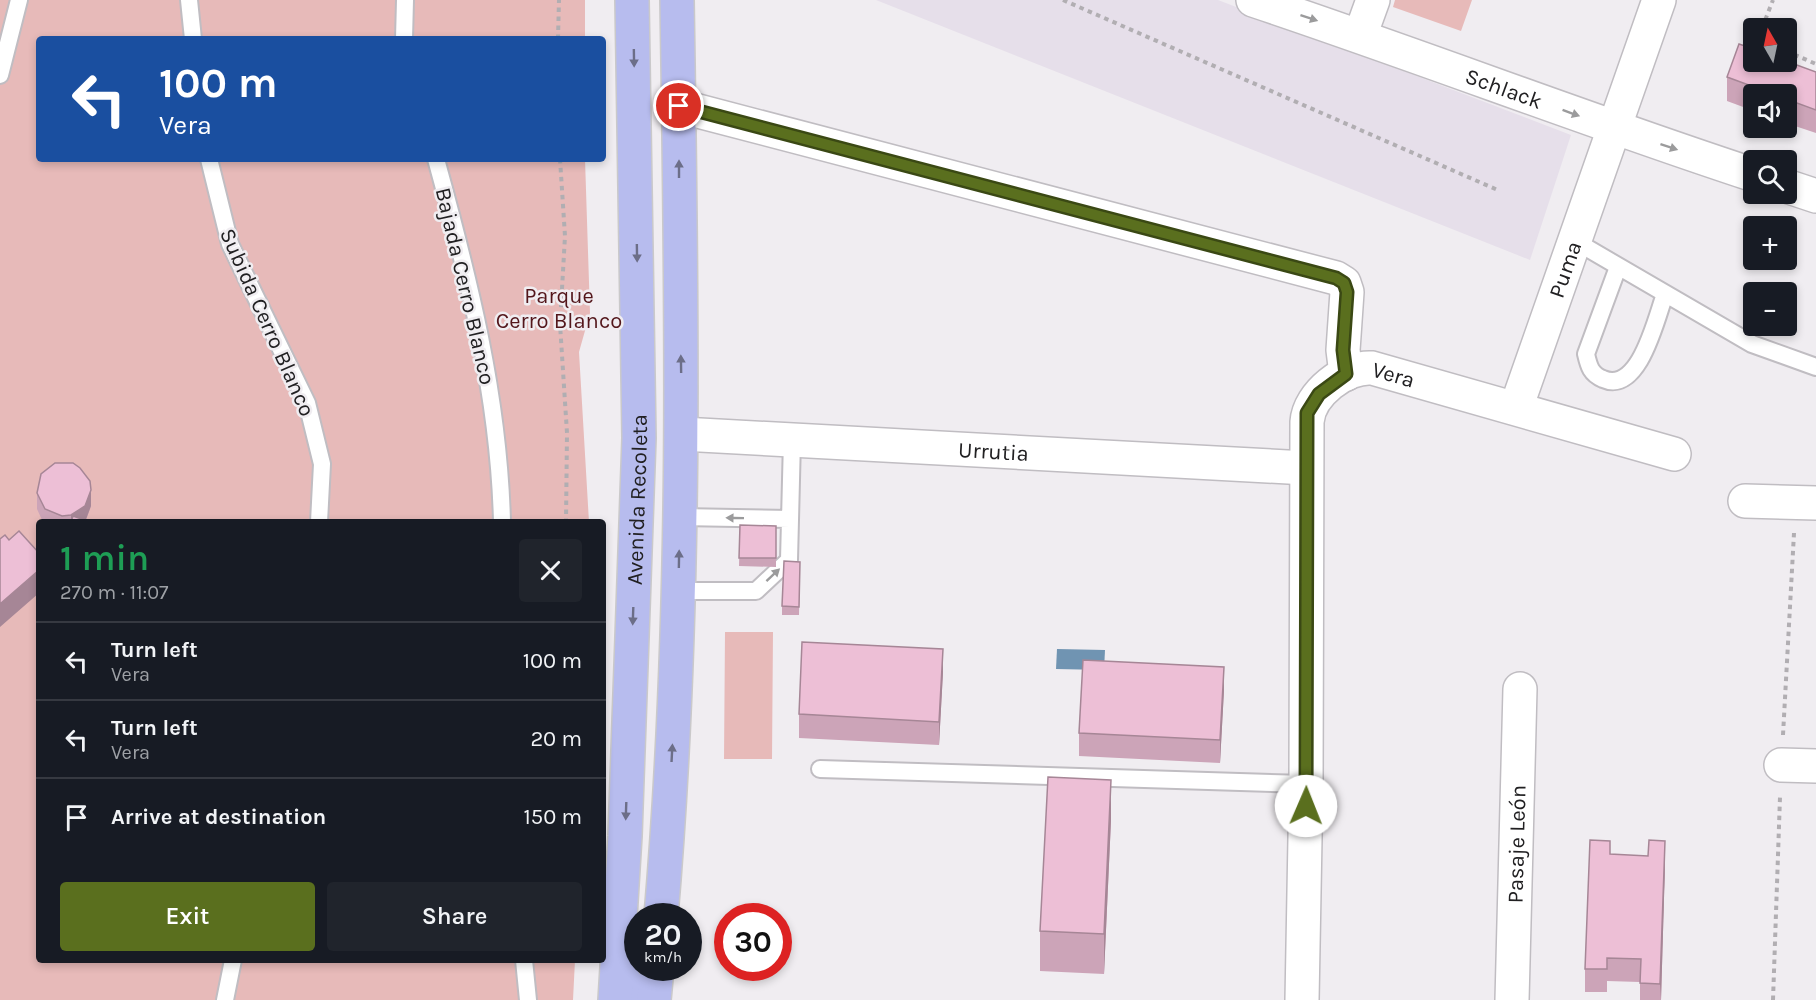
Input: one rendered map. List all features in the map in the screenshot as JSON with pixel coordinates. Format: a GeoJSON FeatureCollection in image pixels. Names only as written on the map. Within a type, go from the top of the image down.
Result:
{"type":"FeatureCollection","features":[{"type":"Feature","properties":{"kind":"main road","name":"Avenida Recoleta"},"geometry":{"type":"LineString","coordinates":[[615,1000],[626,836],[638,404],[632,0]]}},
{"type":"Feature","properties":{"kind":"main road","name":"Avenida Recoleta"},"geometry":{"type":"LineString","coordinates":[[662,903],[670,793],[679,591],[681,434],[677,0]]}},
{"type":"Feature","properties":{"kind":"main road"},"geometry":{"type":"LineString","coordinates":[[638,404],[663,430],[681,434]]}},
{"type":"Feature","properties":{"kind":"main road"},"geometry":{"type":"LineString","coordinates":[[617,968],[629,989],[654,1000],[656,981]]}},
{"type":"Feature","properties":{"kind":"street","name":"Schlack"},"geometry":{"type":"LineString","coordinates":[[1254,0],[1360,36],[1614,129],[1743,171]]}},
{"type":"Feature","properties":{"kind":"street"},"geometry":{"type":"LineString","coordinates":[[1360,36],[1373,0]]}},
{"type":"Feature","properties":{"kind":"street","name":"Puma"},"geometry":{"type":"LineString","coordinates":[[1516,408],[1659,0]]}},
{"type":"Feature","properties":{"kind":"street","name":"Vera"},"geometry":{"type":"LineString","coordinates":[[679,106],[1336,278],[1344,283],[1347,292],[1343,350],[1346,374],[1358,368],[1372,368],[1674,454]]}},
{"type":"Feature","properties":{"kind":"street"},"geometry":{"type":"LineString","coordinates":[[1797,190],[1816,196]]}},
{"type":"Feature","properties":{"kind":"street"},"geometry":{"type":"LineString","coordinates":[[1302,1000],[1306,784],[1307,422],[1310,405],[1319,394],[1346,374]]}},
{"type":"Feature","properties":{"kind":"street","name":"Urrutia"},"geometry":{"type":"LineString","coordinates":[[681,434],[1306,468]]}},
{"type":"Feature","properties":{"kind":"street"},"geometry":{"type":"LineString","coordinates":[[1745,501],[1816,503]]}},
{"type":"Feature","properties":{"kind":"street","name":"Pasaje León"},"geometry":{"type":"LineString","coordinates":[[1512,1000],[1520,689]]}},
{"type":"Feature","properties":{"kind":"street"},"geometry":{"type":"LineString","coordinates":[[1781,765],[1816,766]]}},
{"type":"Feature","properties":{"kind":"street"},"geometry":{"type":"LineString","coordinates":[[654,1000],[662,1000]]}},
{"type":"Feature","properties":{"kind":"lane"},"geometry":{"type":"LineString","coordinates":[[0,75],[19,0]]}},
{"type":"Feature","properties":{"kind":"lane"},"geometry":{"type":"LineString","coordinates":[[189,0],[193,36]]}},
{"type":"Feature","properties":{"kind":"lane"},"geometry":{"type":"LineString","coordinates":[[404,36],[405,0]]}},
{"type":"Feature","properties":{"kind":"lane","name":"Subida Cerro Blanco"},"geometry":{"type":"LineString","coordinates":[[210,162],[230,244],[307,403],[322,464],[319,519]]}},
{"type":"Feature","properties":{"kind":"lane","name":"Bajada Cerro Blanco"},"geometry":{"type":"LineString","coordinates":[[437,162],[466,267],[485,356],[498,452],[501,519]]}},
{"type":"Feature","properties":{"kind":"lane"},"geometry":{"type":"LineString","coordinates":[[1575,241],[1752,344],[1816,367]]}},
{"type":"Feature","properties":{"kind":"lane"},"geometry":{"type":"LineString","coordinates":[[1618,267],[1586,354],[1589,368],[1595,376],[1612,383],[1626,380],[1638,366],[1665,294]]}},
{"type":"Feature","properties":{"kind":"lane"},"geometry":{"type":"LineString","coordinates":[[679,591],[756,591],[789,561],[792,440]]}},
{"type":"Feature","properties":{"kind":"lane"},"geometry":{"type":"LineString","coordinates":[[680,517],[790,519]]}},
{"type":"Feature","properties":{"kind":"lane"},"geometry":{"type":"LineString","coordinates":[[820,769],[1306,784]]}},
{"type":"Feature","properties":{"kind":"lane"},"geometry":{"type":"LineString","coordinates":[[225,1000],[232,963]]}},
{"type":"Feature","properties":{"kind":"lane"},"geometry":{"type":"LineString","coordinates":[[524,963],[528,1000]]}},
{"type":"Feature","properties":{"kind":"path"},"geometry":{"type":"LineString","coordinates":[[558,36],[559,0]]}},
{"type":"Feature","properties":{"kind":"path"},"geometry":{"type":"LineString","coordinates":[[1062,0],[1500,191]]}},
{"type":"Feature","properties":{"kind":"path"},"geometry":{"type":"LineString","coordinates":[[1766,18],[1773,0]]}},
{"type":"Feature","properties":{"kind":"path"},"geometry":{"type":"LineString","coordinates":[[1797,56],[1816,64]]}},
{"type":"Feature","properties":{"kind":"path"},"geometry":{"type":"LineString","coordinates":[[560,162],[565,236],[560,324],[567,433],[566,519]]}},
{"type":"Feature","properties":{"kind":"shaded area"},"geometry":{"type":"Polygon","coordinates":[[[876,0],[1218,0],[1571,135],[1530,260],[876,0]]]}},
{"type":"Feature","properties":{"kind":"green space","name":"Parque Cerro Blanco"},"geometry":{"type":"Polygon","coordinates":[[[0,0],[585,0],[585,36],[36,36],[36,162],[585,162],[590,313],[579,352],[589,519],[36,519],[36,963],[575,963],[573,1000],[0,1000],[0,0]]]}},
{"type":"Feature","properties":{"kind":"green space"},"geometry":{"type":"Polygon","coordinates":[[[1395,0],[1472,0],[1461,31],[1393,7],[1395,0]]]}},
{"type":"Feature","properties":{"kind":"green space"},"geometry":{"type":"Polygon","coordinates":[[[725,632],[773,632],[772,759],[724,759],[725,632]]]}},
{"type":"Feature","properties":{"kind":"water"},"geometry":{"type":"Polygon","coordinates":[[[1057,649],[1105,650],[1104,670],[1056,669],[1057,649]]]}},
{"type":"Feature","properties":{"kind":"building"},"geometry":{"type":"Polygon","coordinates":[[[1739,44],[1743,45],[1743,72],[1797,72],[1797,65],[1816,72],[1816,110],[1797,103],[1797,84],[1746,84],[1727,77],[1739,44]]]}},
{"type":"Feature","properties":{"kind":"building"},"geometry":{"type":"Polygon","coordinates":[[[55,463],[73,463],[90,481],[91,490],[85,506],[71,515],[62,516],[45,509],[37,493],[41,474],[55,463]]]}},
{"type":"Feature","properties":{"kind":"building"},"geometry":{"type":"Polygon","coordinates":[[[740,525],[776,526],[776,558],[739,558],[740,525]]]}},
{"type":"Feature","properties":{"kind":"building"},"geometry":{"type":"Polygon","coordinates":[[[19,531],[36,550],[36,573],[0,604],[0,539],[5,535],[9,540],[19,531]]]}},
{"type":"Feature","properties":{"kind":"building"},"geometry":{"type":"Polygon","coordinates":[[[784,561],[800,562],[799,607],[782,606],[784,561]]]}},
{"type":"Feature","properties":{"kind":"building"},"geometry":{"type":"Polygon","coordinates":[[[802,642],[943,649],[939,722],[799,714],[802,642]]]}},
{"type":"Feature","properties":{"kind":"building"},"geometry":{"type":"Polygon","coordinates":[[[1083,660],[1224,667],[1220,740],[1079,733],[1083,660]]]}},
{"type":"Feature","properties":{"kind":"building"},"geometry":{"type":"Polygon","coordinates":[[[1048,777],[1111,780],[1104,934],[1040,931],[1048,777]]]}},
{"type":"Feature","properties":{"kind":"building"},"geometry":{"type":"Polygon","coordinates":[[[1590,840],[1610,841],[1610,854],[1648,856],[1649,840],[1665,841],[1660,984],[1640,983],[1641,959],[1607,958],[1607,969],[1585,969],[1590,840]]]}},
{"type":"Feature","properties":{"kind":"route"},"geometry":{"type":"LineString","coordinates":[[679,106],[1336,278],[1344,283],[1347,287],[1343,350],[1346,374],[1314,399],[1307,413],[1306,806]]}}]}
